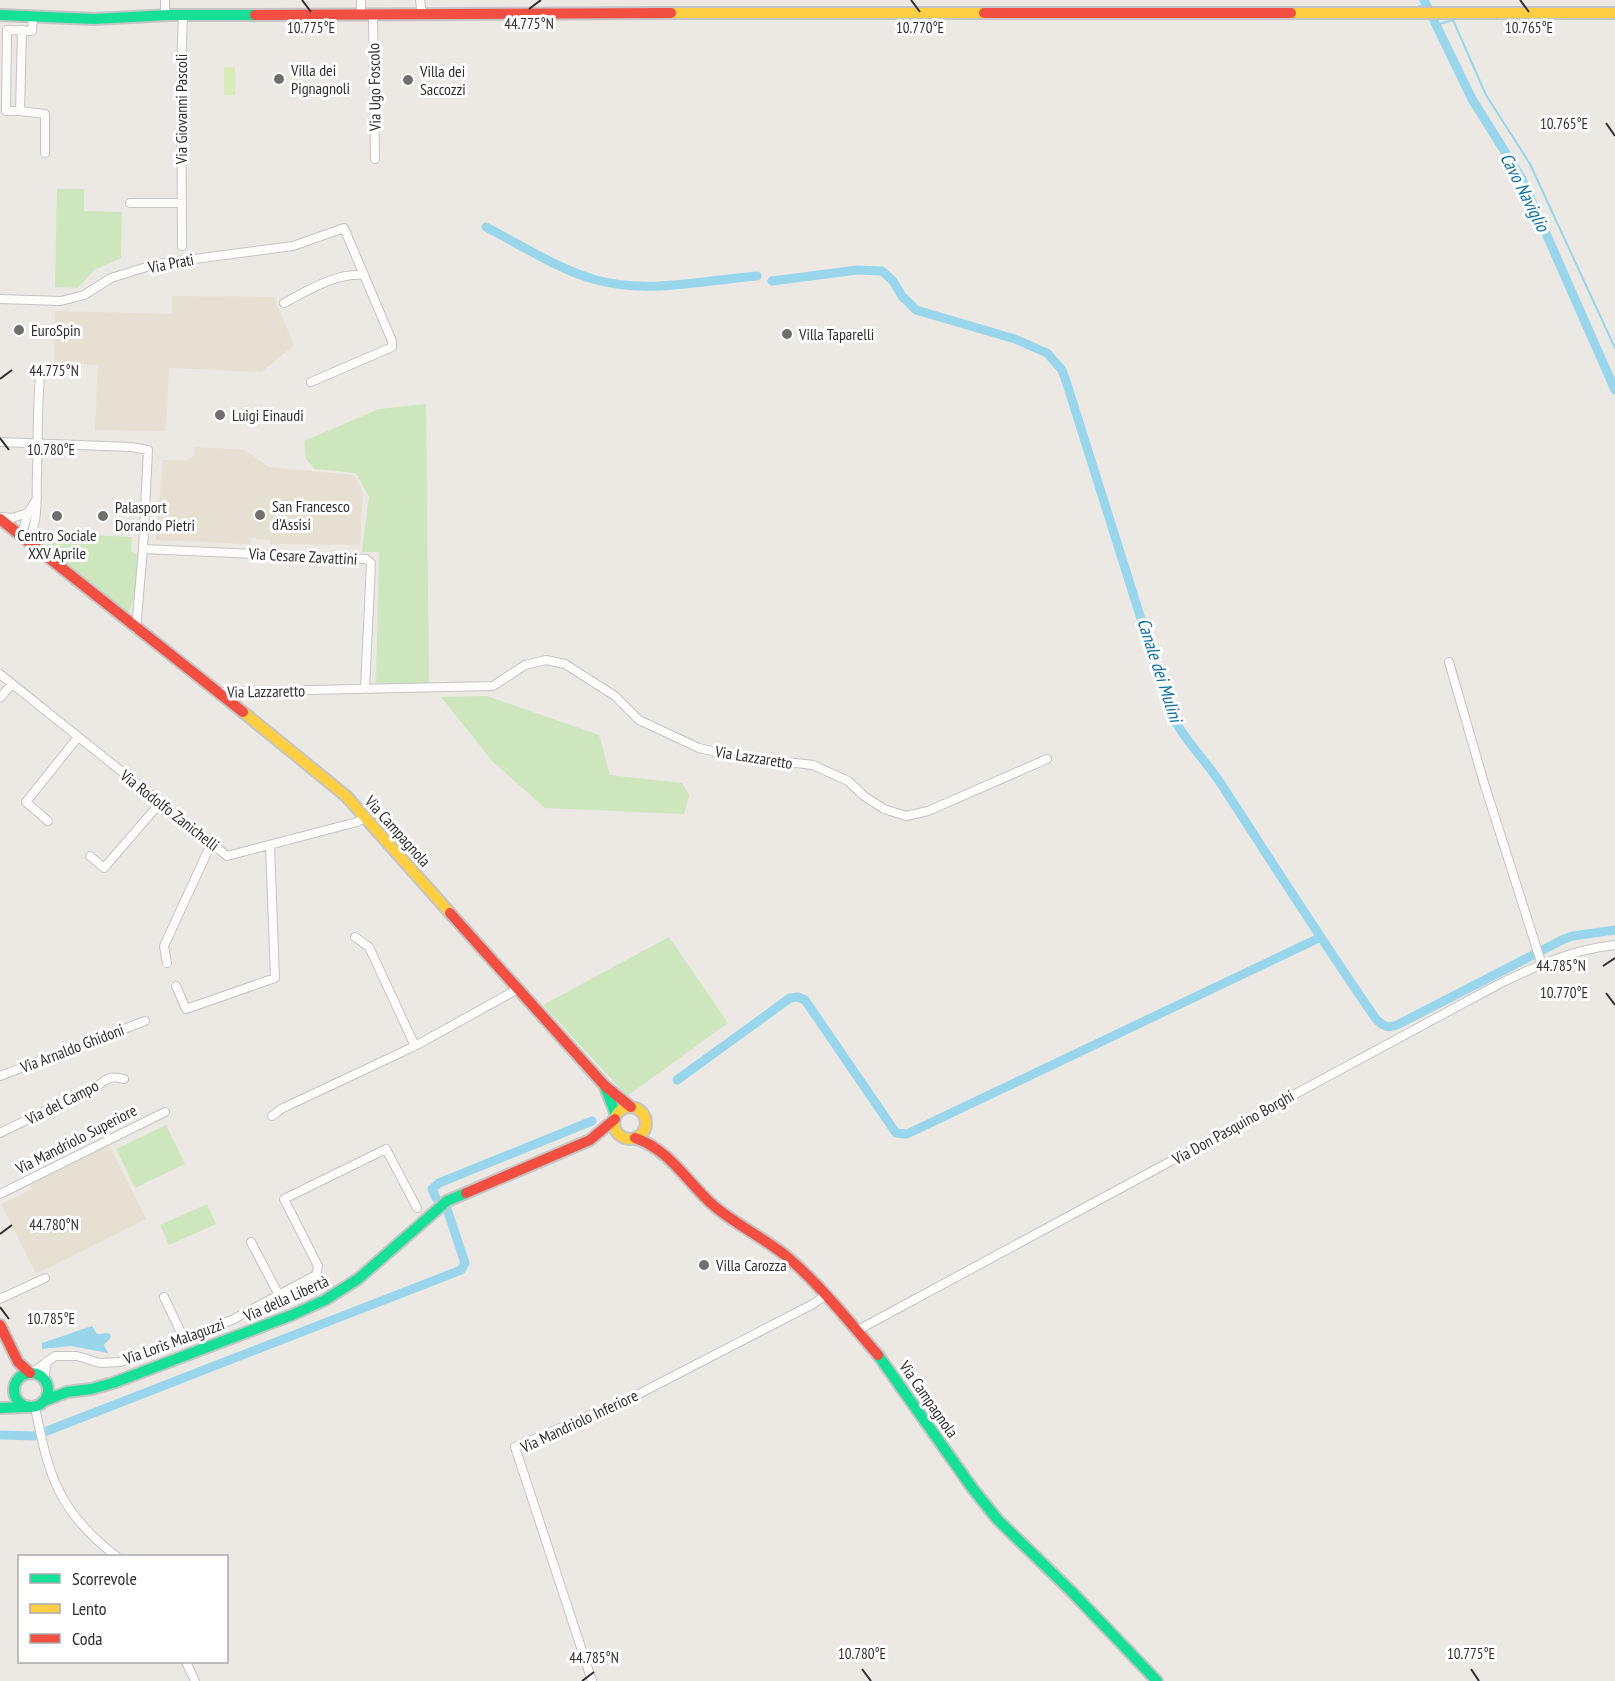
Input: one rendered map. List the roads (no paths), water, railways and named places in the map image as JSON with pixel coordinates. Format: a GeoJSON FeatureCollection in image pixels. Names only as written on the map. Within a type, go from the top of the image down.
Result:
{"type":"FeatureCollection","features":[{"type":"Feature","properties":{"kind":"street"},"geometry":{"type":"LineString","coordinates":[[165,0],[165,15]]}},
{"type":"Feature","properties":{"kind":"street","name":"Via Ugo Foscolo"},"geometry":{"type":"LineString","coordinates":[[361,0],[367,15],[375,159]]}},
{"type":"Feature","properties":{"kind":"street"},"geometry":{"type":"LineString","coordinates":[[420,0],[422,15]]}},
{"type":"Feature","properties":{"kind":"street"},"geometry":{"type":"LineString","coordinates":[[0,15],[96,19],[165,15],[583,13],[1615,13]]}},
{"type":"Feature","properties":{"kind":"street","name":"Via Giovanni Pascoli"},"geometry":{"type":"LineString","coordinates":[[182,246],[181,61],[183,15]]}},
{"type":"Feature","properties":{"kind":"street"},"geometry":{"type":"LineString","coordinates":[[33,17],[32,31],[7,30],[6,111],[45,114],[45,153]]}},
{"type":"Feature","properties":{"kind":"street"},"geometry":{"type":"LineString","coordinates":[[20,111],[22,30]]}},
{"type":"Feature","properties":{"kind":"street"},"geometry":{"type":"LineString","coordinates":[[130,203],[182,203]]}},
{"type":"Feature","properties":{"kind":"street","name":"Via Prati"},"geometry":{"type":"LineString","coordinates":[[0,299],[61,301],[84,295],[111,278],[156,264],[293,246],[344,228],[364,275]]}},
{"type":"Feature","properties":{"kind":"street"},"geometry":{"type":"LineString","coordinates":[[284,303],[343,276],[364,275],[392,341],[392,347],[311,382]]}},
{"type":"Feature","properties":{"kind":"street"},"geometry":{"type":"LineString","coordinates":[[25,539],[38,514],[40,376]]}},
{"type":"Feature","properties":{"kind":"street"},"geometry":{"type":"LineString","coordinates":[[0,442],[64,443],[148,450],[143,549],[136,613],[132,625]]}},
{"type":"Feature","properties":{"kind":"street"},"geometry":{"type":"LineString","coordinates":[[25,539],[28,513],[37,499]]}},
{"type":"Feature","properties":{"kind":"street"},"geometry":{"type":"LineString","coordinates":[[0,518],[12,518],[28,513]]}},
{"type":"Feature","properties":{"kind":"street","name":"Via Campagnola"},"geometry":{"type":"LineString","coordinates":[[0,518],[331,782],[366,817],[605,1086],[632,1107],[641,1111],[661,1151]]}},
{"type":"Feature","properties":{"kind":"street","name":"Via Cesare Zavattini"},"geometry":{"type":"LineString","coordinates":[[143,549],[366,559],[370,563],[365,689]]}},
{"type":"Feature","properties":{"kind":"street","name":"Via Lazzaretto"},"geometry":{"type":"LineString","coordinates":[[217,692],[493,686],[525,665],[546,660],[565,664],[615,696],[639,720],[699,748],[729,755],[813,765],[848,781],[864,796],[884,808],[906,816],[928,811],[1047,759]]}},
{"type":"Feature","properties":{"kind":"street"},"geometry":{"type":"LineString","coordinates":[[1449,662],[1484,783],[1542,964]]}},
{"type":"Feature","properties":{"kind":"street","name":"Via Rodolfo Zanichelli"},"geometry":{"type":"LineString","coordinates":[[0,674],[227,856],[357,822],[366,817]]}},
{"type":"Feature","properties":{"kind":"street"},"geometry":{"type":"LineString","coordinates":[[0,698],[12,684]]}},
{"type":"Feature","properties":{"kind":"street"},"geometry":{"type":"LineString","coordinates":[[48,821],[26,802],[78,737]]}},
{"type":"Feature","properties":{"kind":"street"},"geometry":{"type":"LineString","coordinates":[[90,856],[104,868],[160,803]]}},
{"type":"Feature","properties":{"kind":"street"},"geometry":{"type":"LineString","coordinates":[[167,963],[164,946],[211,844]]}},
{"type":"Feature","properties":{"kind":"street"},"geometry":{"type":"LineString","coordinates":[[176,986],[186,1010],[275,978],[270,846]]}},
{"type":"Feature","properties":{"kind":"street"},"geometry":{"type":"LineString","coordinates":[[356,937],[369,947],[415,1046]]}},
{"type":"Feature","properties":{"kind":"street","name":"Via Don Pasquino Borghi"},"geometry":{"type":"LineString","coordinates":[[858,1330],[1499,984],[1542,964],[1584,950],[1615,945]]}},
{"type":"Feature","properties":{"kind":"street"},"geometry":{"type":"LineString","coordinates":[[272,1116],[292,1104],[415,1046],[518,989]]}},
{"type":"Feature","properties":{"kind":"street","name":"Via Arnaldo Ghidoni"},"geometry":{"type":"LineString","coordinates":[[0,1076],[145,1021]]}},
{"type":"Feature","properties":{"kind":"street","name":"Via del Campo"},"geometry":{"type":"LineString","coordinates":[[0,1133],[100,1084],[107,1078],[116,1077],[124,1080]]}},
{"type":"Feature","properties":{"kind":"street","name":"Via Campagnola"},"geometry":{"type":"LineString","coordinates":[[605,1086],[615,1117],[615,1129],[622,1137],[648,1142],[661,1151],[714,1206],[796,1264],[858,1330],[899,1382],[961,1472],[998,1520],[1072,1592],[1157,1681]]}},
{"type":"Feature","properties":{"kind":"street"},"geometry":{"type":"LineString","coordinates":[[615,1117],[622,1109],[632,1107]]}},
{"type":"Feature","properties":{"kind":"street","name":"Via Mandriolo Superiore"},"geometry":{"type":"LineString","coordinates":[[0,1194],[165,1112]]}},
{"type":"Feature","properties":{"kind":"street","name":"Via della Libertà"},"geometry":{"type":"LineString","coordinates":[[590,1140],[603,1131],[615,1117]]}},
{"type":"Feature","properties":{"kind":"street"},"geometry":{"type":"LineString","coordinates":[[635,1138],[643,1133],[646,1125]]}},
{"type":"Feature","properties":{"kind":"street","name":"Via della Libertà"},"geometry":{"type":"LineString","coordinates":[[0,1408],[35,1405],[67,1392],[102,1387],[309,1308],[351,1284],[447,1201],[590,1140],[608,1136],[622,1137]]}},
{"type":"Feature","properties":{"kind":"street","name":"Via Loris Malaguzzi"},"geometry":{"type":"LineString","coordinates":[[47,1361],[55,1356],[77,1356],[100,1364],[120,1362],[232,1320],[316,1275],[318,1266],[284,1199],[386,1149],[417,1208]]}},
{"type":"Feature","properties":{"kind":"street"},"geometry":{"type":"LineString","coordinates":[[251,1242],[279,1295]]}},
{"type":"Feature","properties":{"kind":"street"},"geometry":{"type":"LineString","coordinates":[[0,1299],[45,1278]]}},
{"type":"Feature","properties":{"kind":"street","name":"Via Mandriolo Inferiore"},"geometry":{"type":"LineString","coordinates":[[592,1681],[515,1447],[635,1396],[813,1304],[826,1295]]}},
{"type":"Feature","properties":{"kind":"street"},"geometry":{"type":"LineString","coordinates":[[164,1297],[184,1339]]}},
{"type":"Feature","properties":{"kind":"street"},"geometry":{"type":"LineString","coordinates":[[0,1325],[3,1338],[18,1362],[46,1382]]}},
{"type":"Feature","properties":{"kind":"street"},"geometry":{"type":"LineString","coordinates":[[18,1379],[47,1361]]}},
{"type":"Feature","properties":{"kind":"street"},"geometry":{"type":"LineString","coordinates":[[35,1405],[48,1393],[47,1361]]}},
{"type":"Feature","properties":{"kind":"street"},"geometry":{"type":"LineString","coordinates":[[18,1362],[18,1379],[15,1383],[14,1394],[18,1402],[35,1405]]}},
{"type":"Feature","properties":{"kind":"street","name":"Via della Libertà"},"geometry":{"type":"LineString","coordinates":[[46,1382],[67,1392]]}},
{"type":"Feature","properties":{"kind":"street","name":"Via della Libertà"},"geometry":{"type":"LineString","coordinates":[[0,1408],[14,1394]]}},
{"type":"Feature","properties":{"kind":"street"},"geometry":{"type":"LineString","coordinates":[[35,1405],[45,1458],[60,1492],[71,1513],[93,1539],[113,1555]]}},
{"type":"Feature","properties":{"kind":"street"},"geometry":{"type":"LineString","coordinates":[[186,1663],[195,1681]]}},
{"type":"Feature","properties":{"kind":"water"},"geometry":{"type":"Polygon","coordinates":[[[92,1326],[97,1334],[109,1333],[111,1337],[104,1345],[108,1353],[71,1346],[42,1349],[42,1343],[92,1326]]]}},
{"type":"Feature","properties":{"kind":"waterway","name":"Cavo Naviglio"},"geometry":{"type":"LineString","coordinates":[[1424,0],[1472,99],[1522,179],[1615,390]]}},
{"type":"Feature","properties":{"kind":"waterway","name":"Cavo Naviglio"},"geometry":{"type":"LineString","coordinates":[[1419,6],[1426,6]]}},
{"type":"Feature","properties":{"kind":"waterway"},"geometry":{"type":"LineString","coordinates":[[527,9],[536,9]]}},
{"type":"Feature","properties":{"kind":"waterway"},"geometry":{"type":"LineString","coordinates":[[1436,25],[1453,20],[1486,95],[1530,164],[1615,348]]}},
{"type":"Feature","properties":{"kind":"waterway","name":"Canale dei Mulini"},"geometry":{"type":"LineString","coordinates":[[486,227],[566,269],[613,284],[675,285],[757,276]]}},
{"type":"Feature","properties":{"kind":"waterway","name":"Canale dei Mulini"},"geometry":{"type":"LineString","coordinates":[[772,281],[857,270],[882,271],[916,310],[1015,339],[1047,353],[1062,370],[1170,711],[1357,991],[1382,1024],[1389,1027],[1399,1024],[1564,939],[1615,930]]}},
{"type":"Feature","properties":{"kind":"waterway"},"geometry":{"type":"LineString","coordinates":[[677,1080],[790,998],[798,997],[805,1000],[896,1133],[907,1134],[1319,938]]}},
{"type":"Feature","properties":{"kind":"waterway"},"geometry":{"type":"LineString","coordinates":[[436,1198],[432,1189],[439,1183],[592,1121]]}},
{"type":"Feature","properties":{"kind":"waterway"},"geometry":{"type":"LineString","coordinates":[[47,1431],[461,1270],[465,1263],[447,1209]]}},
{"type":"Feature","properties":{"kind":"waterway"},"geometry":{"type":"LineString","coordinates":[[0,1435],[34,1436]]}},
{"type":"Feature","properties":{"kind":"place","name":"Villa dei Pignagnoli"},"geometry":{"type":"Point","coordinates":[279,79]}},
{"type":"Feature","properties":{"kind":"place","name":"Villa dei Saccozzi"},"geometry":{"type":"Point","coordinates":[408,80]}},
{"type":"Feature","properties":{"kind":"place","name":"EuroSpin"},"geometry":{"type":"Point","coordinates":[19,330]}},
{"type":"Feature","properties":{"kind":"place","name":"Villa Taparelli"},"geometry":{"type":"Point","coordinates":[787,334]}},
{"type":"Feature","properties":{"kind":"place","name":"Luigi Einaudi"},"geometry":{"type":"Point","coordinates":[220,415]}},
{"type":"Feature","properties":{"kind":"place","name":"San Francesco d'Assisi"},"geometry":{"type":"Point","coordinates":[260,515]}},
{"type":"Feature","properties":{"kind":"place","name":"Centro Sociale XXV Aprile"},"geometry":{"type":"Point","coordinates":[57,516]}},
{"type":"Feature","properties":{"kind":"place","name":"Palasport Dorando Pietri"},"geometry":{"type":"Point","coordinates":[103,516]}},
{"type":"Feature","properties":{"kind":"place","name":"Villa Carozza"},"geometry":{"type":"Point","coordinates":[704,1265]}}]}
